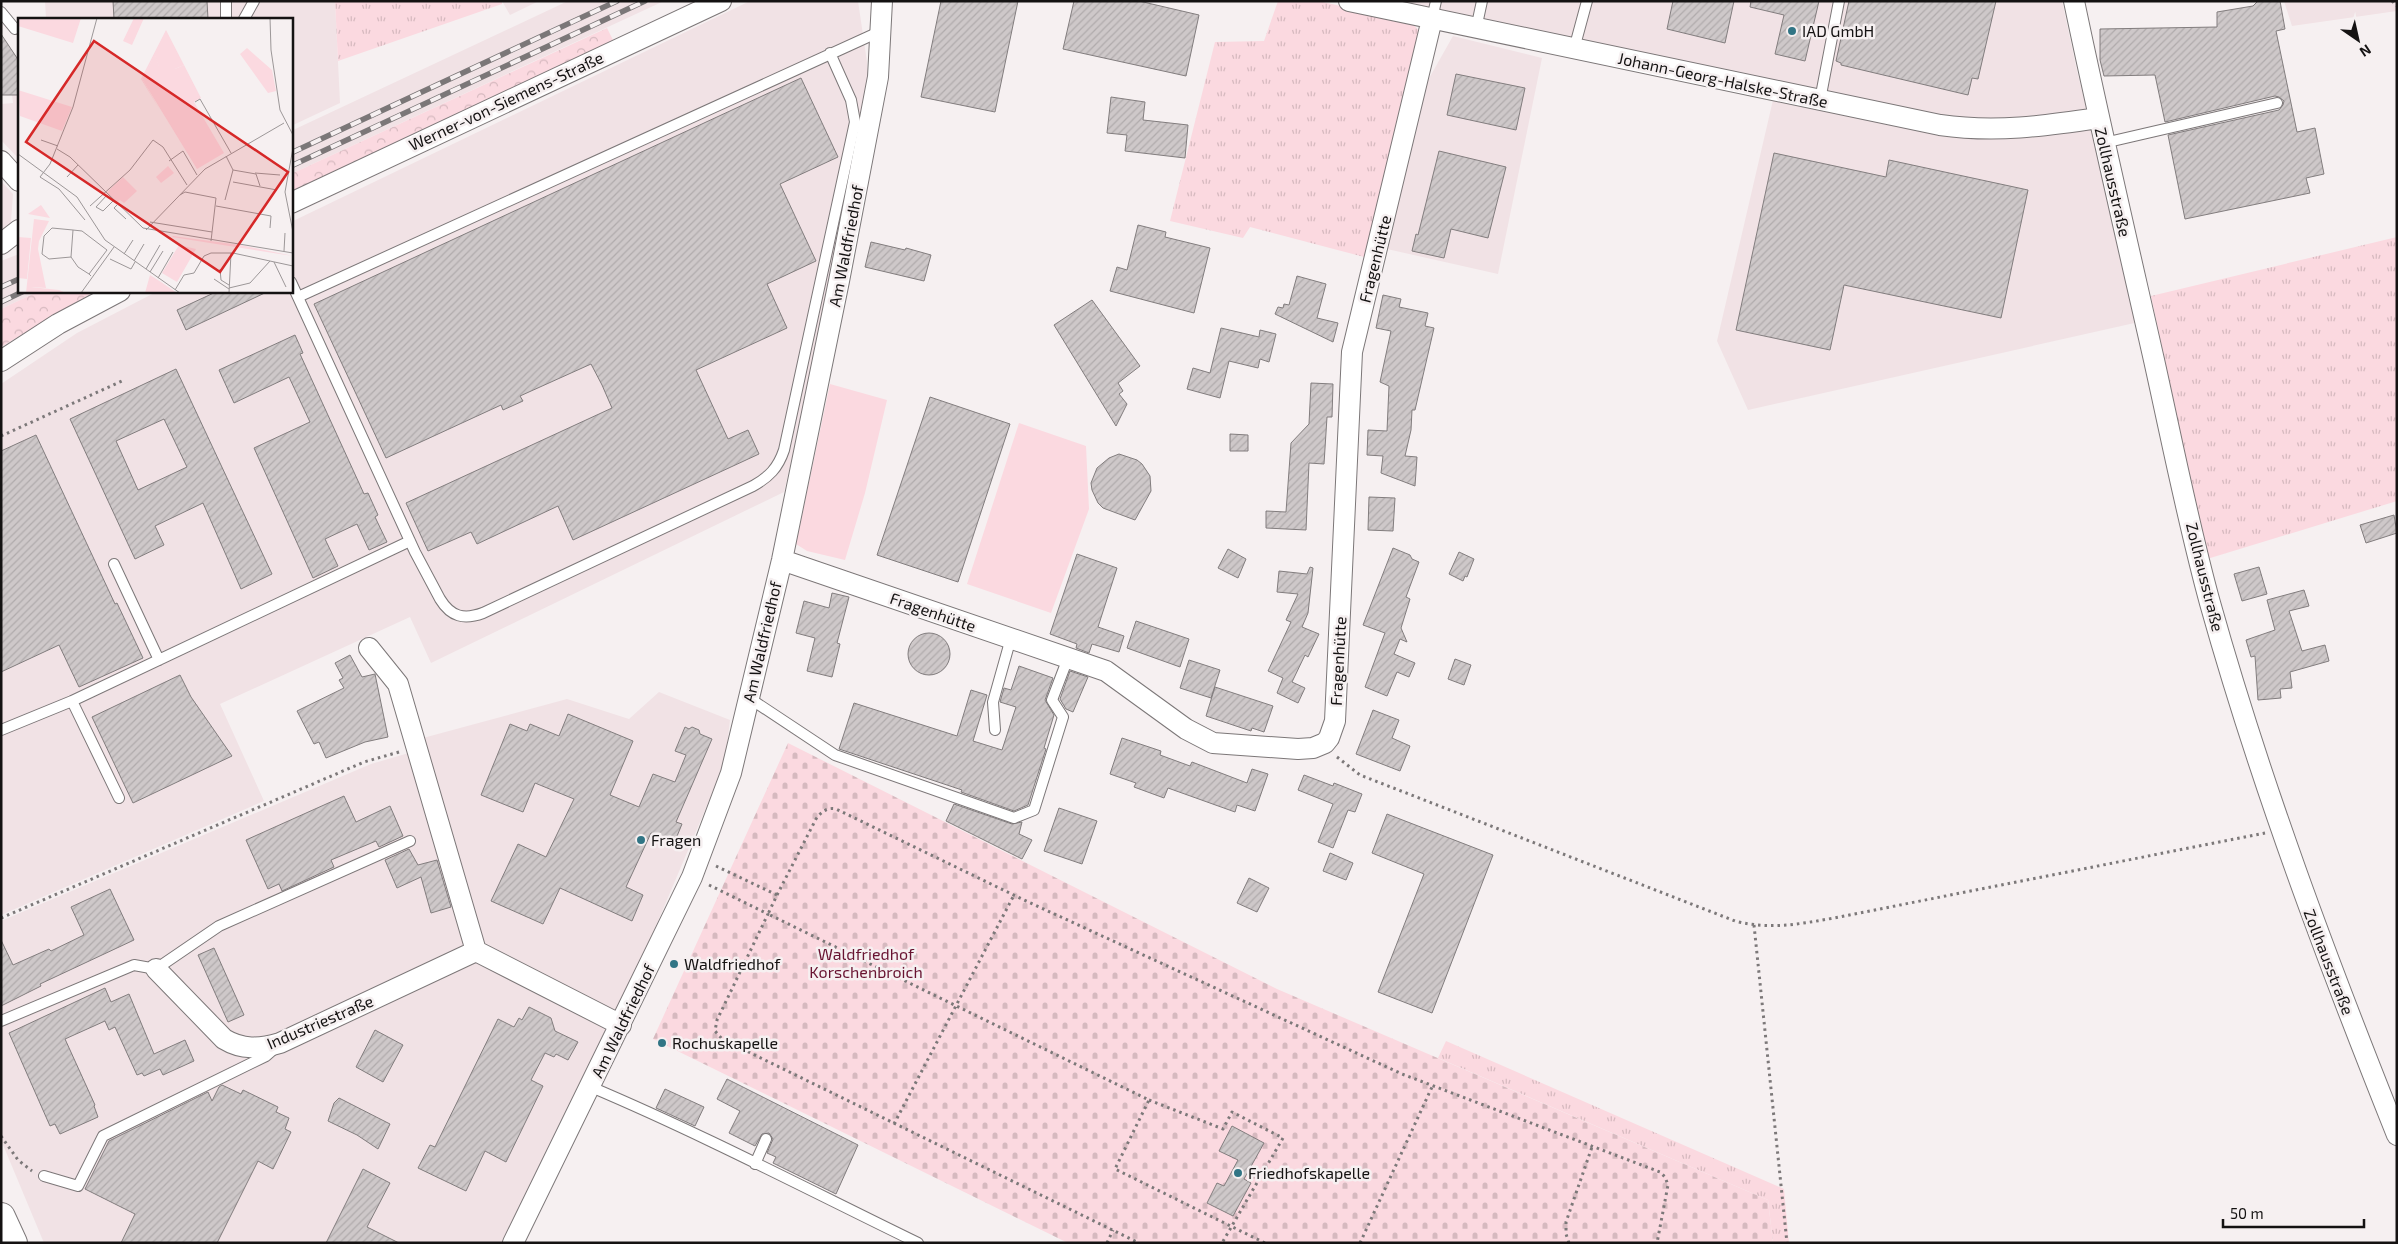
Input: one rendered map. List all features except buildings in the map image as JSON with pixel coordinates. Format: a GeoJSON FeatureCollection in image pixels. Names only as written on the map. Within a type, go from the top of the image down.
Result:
{"type":"FeatureCollection","features":[{"type":"Feature","properties":{"kind":"main road"},"geometry":{"type":"LineString","coordinates":[[1,1217],[14,1243]]}},
{"type":"Feature","properties":{"kind":"street","name":"Werner-von-Siemens-Straße"},"geometry":{"type":"LineString","coordinates":[[292,203],[721,1]]}},
{"type":"Feature","properties":{"kind":"street","name":"Am Waldfriedhof"},"geometry":{"type":"LineString","coordinates":[[513,1243],[692,877],[725,793],[782,560],[872,113],[882,30],[882,1]]}},
{"type":"Feature","properties":{"kind":"street","name":"Johann-Georg-Halske-Straße"},"geometry":{"type":"LineString","coordinates":[[1350,1],[1434,10],[1476,29],[1966,128],[2015,129],[2098,118]]}},
{"type":"Feature","properties":{"kind":"street","name":"Zollhausstraße"},"geometry":{"type":"LineString","coordinates":[[2074,1],[2098,118],[2200,561],[2252,743],[2280,830],[2332,972],[2397,1135]]}},
{"type":"Feature","properties":{"kind":"street","name":"Fragenhütte"},"geometry":{"type":"LineString","coordinates":[[782,560],[1106,671],[1186,730],[1214,742],[1298,749],[1313,748],[1325,743],[1332,733],[1335,721],[1352,352],[1434,10]]}},
{"type":"Feature","properties":{"kind":"street"},"geometry":{"type":"LineString","coordinates":[[1,161],[18,180]]}},
{"type":"Feature","properties":{"kind":"street"},"geometry":{"type":"LineString","coordinates":[[1,244],[18,231]]}},
{"type":"Feature","properties":{"kind":"street"},"geometry":{"type":"LineString","coordinates":[[1,361],[58,324],[118,292]]}},
{"type":"Feature","properties":{"kind":"street"},"geometry":{"type":"LineString","coordinates":[[369,648],[398,684],[476,952],[621,1025]]}},
{"type":"Feature","properties":{"kind":"street","name":"Industriestraße"},"geometry":{"type":"LineString","coordinates":[[156,969],[215,1031],[230,1042],[254,1048],[280,1044],[476,952]]}},
{"type":"Feature","properties":{"kind":"lane"},"geometry":{"type":"LineString","coordinates":[[226,1],[226,18]]}},
{"type":"Feature","properties":{"kind":"lane"},"geometry":{"type":"LineString","coordinates":[[245,18],[254,1]]}},
{"type":"Feature","properties":{"kind":"lane"},"geometry":{"type":"LineString","coordinates":[[1476,29],[1482,1]]}},
{"type":"Feature","properties":{"kind":"lane"},"geometry":{"type":"LineString","coordinates":[[1574,49],[1587,1]]}},
{"type":"Feature","properties":{"kind":"lane"},"geometry":{"type":"LineString","coordinates":[[1820,100],[1839,1]]}},
{"type":"Feature","properties":{"kind":"lane"},"geometry":{"type":"LineString","coordinates":[[1,12],[15,29]]}},
{"type":"Feature","properties":{"kind":"lane"},"geometry":{"type":"LineString","coordinates":[[298,297],[882,30]]}},
{"type":"Feature","properties":{"kind":"lane"},"geometry":{"type":"LineString","coordinates":[[292,284],[410,542],[445,607],[457,616],[475,616],[753,486],[773,472],[784,450],[854,127],[854,108],[830,53]]}},
{"type":"Feature","properties":{"kind":"lane"},"geometry":{"type":"LineString","coordinates":[[2104,143],[2277,102]]}},
{"type":"Feature","properties":{"kind":"lane"},"geometry":{"type":"LineString","coordinates":[[1,730],[72,701],[410,542]]}},
{"type":"Feature","properties":{"kind":"lane"},"geometry":{"type":"LineString","coordinates":[[114,564],[159,660]]}},
{"type":"Feature","properties":{"kind":"lane"},"geometry":{"type":"LineString","coordinates":[[995,730],[993,702],[1011,638]]}},
{"type":"Feature","properties":{"kind":"lane"},"geometry":{"type":"LineString","coordinates":[[749,698],[835,755],[1014,818],[1034,810],[1063,717],[1052,700],[1076,660]]}},
{"type":"Feature","properties":{"kind":"lane"},"geometry":{"type":"LineString","coordinates":[[72,701],[119,798]]}},
{"type":"Feature","properties":{"kind":"lane"},"geometry":{"type":"LineString","coordinates":[[1,1021],[134,965],[156,969],[219,926],[410,841]]}},
{"type":"Feature","properties":{"kind":"lane"},"geometry":{"type":"LineString","coordinates":[[44,1176],[78,1186],[103,1136],[266,1056],[280,1044]]}},
{"type":"Feature","properties":{"kind":"lane"},"geometry":{"type":"LineString","coordinates":[[590,1086],[678,1124],[755,1164],[918,1243]]}},
{"type":"Feature","properties":{"kind":"lane"},"geometry":{"type":"LineString","coordinates":[[755,1164],[766,1140]]}},
{"type":"Feature","properties":{"kind":"path"},"geometry":{"type":"LineString","coordinates":[[2392,1],[2397,6]]}},
{"type":"Feature","properties":{"kind":"path"},"geometry":{"type":"LineString","coordinates":[[1,436],[122,381]]}},
{"type":"Feature","properties":{"kind":"path"},"geometry":{"type":"LineString","coordinates":[[1325,743],[1340,762],[1360,775],[1735,921],[1754,925],[1780,926],[1834,918],[2280,830]]}},
{"type":"Feature","properties":{"kind":"path"},"geometry":{"type":"LineString","coordinates":[[1,918],[364,762],[416,747]]}},
{"type":"Feature","properties":{"kind":"path"},"geometry":{"type":"LineString","coordinates":[[1138,1243],[729,1044],[718,1035],[715,1026],[719,1014],[816,819],[823,812],[832,808],[1014,895],[1432,1087],[1664,1175],[1668,1185],[1657,1243]]}},
{"type":"Feature","properties":{"kind":"path"},"geometry":{"type":"LineString","coordinates":[[700,858],[777,895]]}},
{"type":"Feature","properties":{"kind":"path"},"geometry":{"type":"LineString","coordinates":[[692,877],[1149,1100],[1223,1129],[1232,1112],[1283,1138],[1222,1243]]}},
{"type":"Feature","properties":{"kind":"path"},"geometry":{"type":"LineString","coordinates":[[894,1124],[1014,895]]}},
{"type":"Feature","properties":{"kind":"path"},"geometry":{"type":"LineString","coordinates":[[1754,925],[1787,1243]]}},
{"type":"Feature","properties":{"kind":"path"},"geometry":{"type":"LineString","coordinates":[[1360,1243],[1432,1087]]}},
{"type":"Feature","properties":{"kind":"path"},"geometry":{"type":"LineString","coordinates":[[1149,1100],[1115,1169],[1265,1243]]}},
{"type":"Feature","properties":{"kind":"path"},"geometry":{"type":"LineString","coordinates":[[1,1136],[22,1164],[44,1176]]}},
{"type":"Feature","properties":{"kind":"path"},"geometry":{"type":"LineString","coordinates":[[1569,1243],[1566,1234],[1566,1222],[1592,1147]]}},
{"type":"Feature","properties":{"kind":"path"},"geometry":{"type":"LineString","coordinates":[[1106,1243],[1113,1230]]}},
{"type":"Feature","properties":{"kind":"shaded area"},"geometry":{"type":"Polygon","coordinates":[[[45,1],[335,1],[340,103],[292,126],[292,18],[46,18],[45,1]]]}},
{"type":"Feature","properties":{"kind":"shaded area"},"geometry":{"type":"Polygon","coordinates":[[[502,1],[539,1],[510,15],[502,1]]]}},
{"type":"Feature","properties":{"kind":"shaded area"},"geometry":{"type":"Polygon","coordinates":[[[568,1],[664,1],[292,174],[292,131],[568,1]]]}},
{"type":"Feature","properties":{"kind":"shaded area"},"geometry":{"type":"Polygon","coordinates":[[[750,1],[858,1],[867,62],[870,122],[784,492],[431,663],[410,617],[220,704],[264,801],[1,915],[1,384],[77,333],[156,292],[292,292],[292,222],[750,1]]]}},
{"type":"Feature","properties":{"kind":"shaded area"},"geometry":{"type":"Polygon","coordinates":[[[1397,1],[2062,1],[2077,71],[2139,322],[1748,410],[1717,341],[1773,100],[1775,82],[1397,1]]]}},
{"type":"Feature","properties":{"kind":"shaded area"},"geometry":{"type":"Polygon","coordinates":[[[2284,1],[2393,1],[2397,4],[2397,11],[2292,26],[2284,1]]]}},
{"type":"Feature","properties":{"kind":"shaded area"},"geometry":{"type":"Polygon","coordinates":[[[1453,36],[1542,58],[1498,274],[1387,249],[1423,89],[1453,36]]]}},
{"type":"Feature","properties":{"kind":"shaded area"},"geometry":{"type":"Polygon","coordinates":[[[12,95],[18,95],[18,158],[1,140],[1,104],[13,103],[12,95]]]}},
{"type":"Feature","properties":{"kind":"shaded area"},"geometry":{"type":"Polygon","coordinates":[[[1,181],[13,194],[10,235],[1,238],[1,181]]]}},
{"type":"Feature","properties":{"kind":"shaded area"},"geometry":{"type":"Polygon","coordinates":[[[18,254],[18,292],[37,292],[1,309],[1,261],[18,254]]]}},
{"type":"Feature","properties":{"kind":"shaded area"},"geometry":{"type":"Polygon","coordinates":[[[659,692],[730,720],[725,763],[608,1039],[507,1243],[44,1243],[1,1140],[1,921],[371,764],[426,748],[423,738],[567,699],[629,719],[659,692]]]}},
{"type":"Feature","properties":{"kind":"green space"},"geometry":{"type":"Polygon","coordinates":[[[335,1],[502,1],[502,4],[338,61],[335,1]]]}},
{"type":"Feature","properties":{"kind":"green space"},"geometry":{"type":"Polygon","coordinates":[[[1278,1],[1318,1],[1410,21],[1423,35],[1368,258],[1250,227],[1243,238],[1170,221],[1215,42],[1264,41],[1278,1]]]}},
{"type":"Feature","properties":{"kind":"green space"},"geometry":{"type":"Polygon","coordinates":[[[607,28],[614,42],[292,193],[292,174],[607,28]]]}},
{"type":"Feature","properties":{"kind":"green space"},"geometry":{"type":"Polygon","coordinates":[[[2397,237],[2397,501],[2207,559],[2151,296],[2397,237]]]}},
{"type":"Feature","properties":{"kind":"green space"},"geometry":{"type":"Polygon","coordinates":[[[37,292],[93,292],[1,347],[1,309],[37,292]]]}},
{"type":"Feature","properties":{"kind":"green space"},"geometry":{"type":"Polygon","coordinates":[[[830,384],[887,400],[865,493],[845,560],[807,551],[796,544],[830,384]]]}},
{"type":"Feature","properties":{"kind":"green space"},"geometry":{"type":"Polygon","coordinates":[[[1019,423],[1086,446],[1089,509],[1051,613],[967,584],[1019,423]]]}},
{"type":"Feature","properties":{"kind":"green space","name":"Waldfriedhof Korschenbroich"},"geometry":{"type":"Polygon","coordinates":[[[788,743],[1277,989],[1768,1200],[1773,1243],[1068,1243],[653,1039],[788,743]]]}},
{"type":"Feature","properties":{"kind":"green space"},"geometry":{"type":"Polygon","coordinates":[[[1446,1041],[1784,1189],[1789,1243],[1773,1243],[1768,1200],[1438,1058],[1446,1041]]]}},
{"type":"Feature","properties":{"kind":"railway"},"geometry":{"type":"LineString","coordinates":[[292,153],[617,1]]}},
{"type":"Feature","properties":{"kind":"railway"},"geometry":{"type":"LineString","coordinates":[[292,166],[645,1]]}},
{"type":"Feature","properties":{"kind":"railway"},"geometry":{"type":"LineString","coordinates":[[1,287],[18,279]]}},
{"type":"Feature","properties":{"kind":"railway"},"geometry":{"type":"LineString","coordinates":[[1,302],[22,292]]}},
{"type":"Feature","properties":{"kind":"place","name":"IAD GmbH"},"geometry":{"type":"Point","coordinates":[1792,31]}},
{"type":"Feature","properties":{"kind":"place","name":"Fragen"},"geometry":{"type":"Point","coordinates":[641,840]}},
{"type":"Feature","properties":{"kind":"place","name":"Waldfriedhof"},"geometry":{"type":"Point","coordinates":[674,964]}},
{"type":"Feature","properties":{"kind":"place","name":"Rochuskapelle"},"geometry":{"type":"Point","coordinates":[662,1043]}},
{"type":"Feature","properties":{"kind":"place","name":"Friedhofskapelle"},"geometry":{"type":"Point","coordinates":[1238,1173]}}]}
